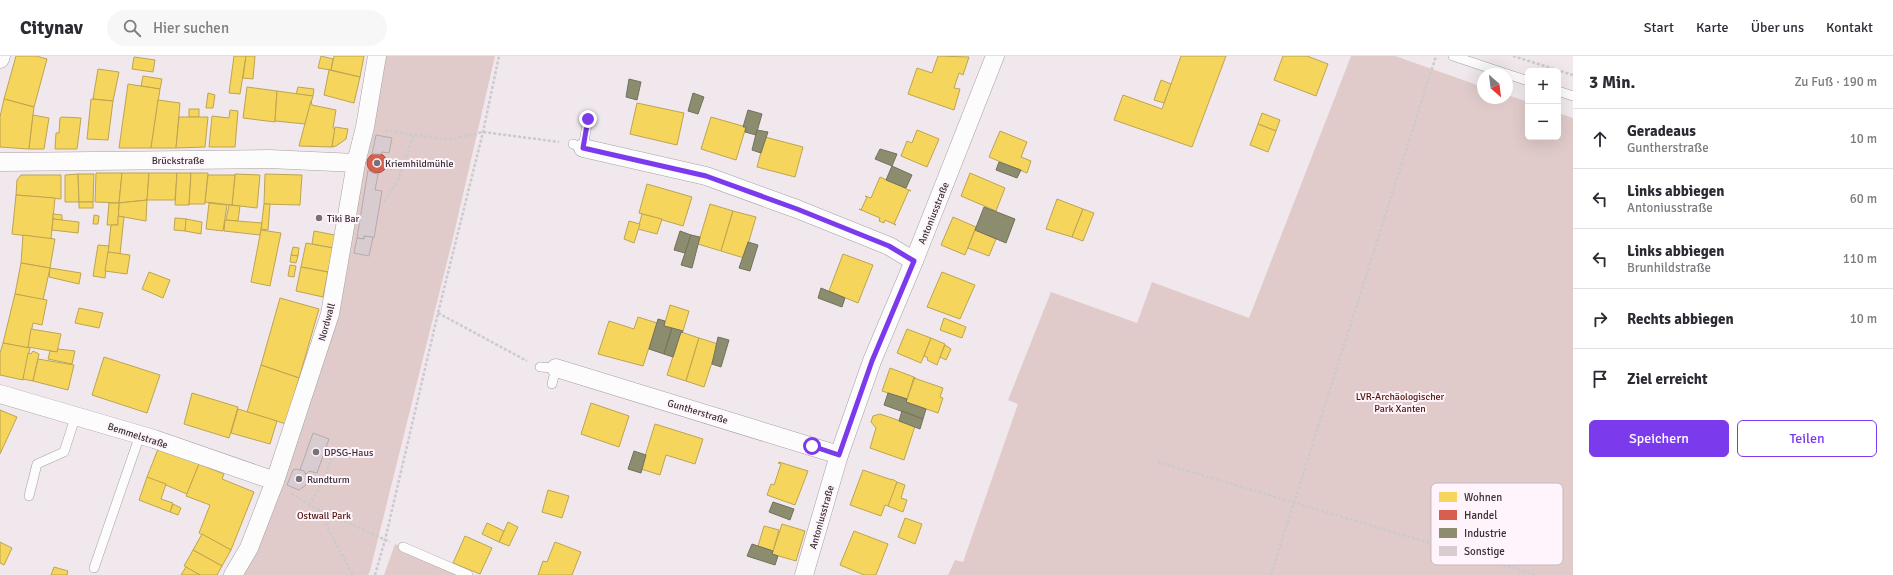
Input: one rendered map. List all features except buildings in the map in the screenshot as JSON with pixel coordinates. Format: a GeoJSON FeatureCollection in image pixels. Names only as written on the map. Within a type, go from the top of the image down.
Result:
{"type":"FeatureCollection","features":[{"type":"Feature","properties":{"kind":"street","name":"Nordwall"},"geometry":{"type":"LineString","coordinates":[[233,575],[249,548],[275,481],[330,314],[356,163],[365,127],[377,56]]}},
{"type":"Feature","properties":{"kind":"street","name":"Antoniusstraße"},"geometry":{"type":"LineString","coordinates":[[804,575],[839,455],[872,361],[914,261],[995,56]]}},
{"type":"Feature","properties":{"kind":"street"},"geometry":{"type":"LineString","coordinates":[[578,146],[706,176],[797,209],[882,243],[914,261]]}},
{"type":"Feature","properties":{"kind":"street","name":"Brückstraße"},"geometry":{"type":"LineString","coordinates":[[0,162],[269,160],[356,163]]}},
{"type":"Feature","properties":{"kind":"street","name":"Guntherstraße"},"geometry":{"type":"LineString","coordinates":[[549,373],[839,455]]}},
{"type":"Feature","properties":{"kind":"street","name":"Bemmelstraße"},"geometry":{"type":"LineString","coordinates":[[0,394],[76,415],[140,435],[275,481]]}},
{"type":"Feature","properties":{"kind":"lane"},"geometry":{"type":"LineString","coordinates":[[1453,56],[1489,68]]}},
{"type":"Feature","properties":{"kind":"lane"},"geometry":{"type":"LineString","coordinates":[[1513,76],[1525,80]]}},
{"type":"Feature","properties":{"kind":"lane"},"geometry":{"type":"LineString","coordinates":[[1561,92],[1573,96]]}},
{"type":"Feature","properties":{"kind":"lane"},"geometry":{"type":"LineString","coordinates":[[578,146],[588,119]]}},
{"type":"Feature","properties":{"kind":"lane"},"geometry":{"type":"LineString","coordinates":[[29,496],[37,464],[64,452],[76,415]]}},
{"type":"Feature","properties":{"kind":"lane"},"geometry":{"type":"LineString","coordinates":[[94,568],[140,435]]}},
{"type":"Feature","properties":{"kind":"lane"},"geometry":{"type":"LineString","coordinates":[[403,547],[468,575]]}},
{"type":"Feature","properties":{"kind":"path"},"geometry":{"type":"LineString","coordinates":[[375,575],[421,392],[438,313],[483,132],[499,56]]}},
{"type":"Feature","properties":{"kind":"path"},"geometry":{"type":"LineString","coordinates":[[1271,575],[1436,56]]}},
{"type":"Feature","properties":{"kind":"path"},"geometry":{"type":"LineString","coordinates":[[1513,56],[1573,75]]}},
{"type":"Feature","properties":{"kind":"path"},"geometry":{"type":"LineString","coordinates":[[378,129],[448,140],[483,132],[578,146]]}},
{"type":"Feature","properties":{"kind":"path"},"geometry":{"type":"LineString","coordinates":[[384,202],[398,180],[414,135]]}},
{"type":"Feature","properties":{"kind":"path"},"geometry":{"type":"LineString","coordinates":[[438,313],[549,373]]}},
{"type":"Feature","properties":{"kind":"path"},"geometry":{"type":"LineString","coordinates":[[309,505],[323,482],[334,451]]}},
{"type":"Feature","properties":{"kind":"path"},"geometry":{"type":"LineString","coordinates":[[1158,462],[1431,543]]}},
{"type":"Feature","properties":{"kind":"path"},"geometry":{"type":"LineString","coordinates":[[290,493],[309,505],[385,540]]}},
{"type":"Feature","properties":{"kind":"path"},"geometry":{"type":"LineString","coordinates":[[318,509],[353,575]]}},
{"type":"Feature","properties":{"kind":"path"},"geometry":{"type":"LineString","coordinates":[[1504,565],[1537,575]]}},
{"type":"Feature","properties":{"kind":"green space","name":"Ostwall Park"},"geometry":{"type":"Polygon","coordinates":[[[377,56],[495,56],[452,242],[370,571],[368,575],[233,575],[330,314],[377,56]]]}},
{"type":"Feature","properties":{"kind":"green space","name":"LVR-Archäologischer Park Xanten"},"geometry":{"type":"Polygon","coordinates":[[[1351,56],[1395,56],[1477,85],[1477,104],[1513,104],[1513,97],[1525,101],[1525,140],[1561,140],[1561,114],[1573,118],[1573,575],[948,575],[955,560],[963,562],[1018,404],[1008,400],[1051,292],[1137,323],[1152,282],[1249,318],[1351,56]]]}},
{"type":"Feature","properties":{"kind":"green space"},"geometry":{"type":"Polygon","coordinates":[[[395,544],[403,547],[468,575],[384,575],[395,544]]]}},
{"type":"Feature","properties":{"kind":"place","name":"Kriemhildmühle"},"geometry":{"type":"Point","coordinates":[377,163]}},
{"type":"Feature","properties":{"kind":"place","name":"Tiki Bar"},"geometry":{"type":"Point","coordinates":[319,218]}},
{"type":"Feature","properties":{"kind":"place","name":"DPSG-Haus"},"geometry":{"type":"Point","coordinates":[316,452]}},
{"type":"Feature","properties":{"kind":"place","name":"Rundturm"},"geometry":{"type":"Point","coordinates":[299,479]}},
{"type":"Feature","properties":{"kind":"route"},"geometry":{"type":"LineString","coordinates":[[588,119],[583,148],[706,176],[797,209],[889,246],[914,261],[872,361],[839,455],[812,446]]}}]}
